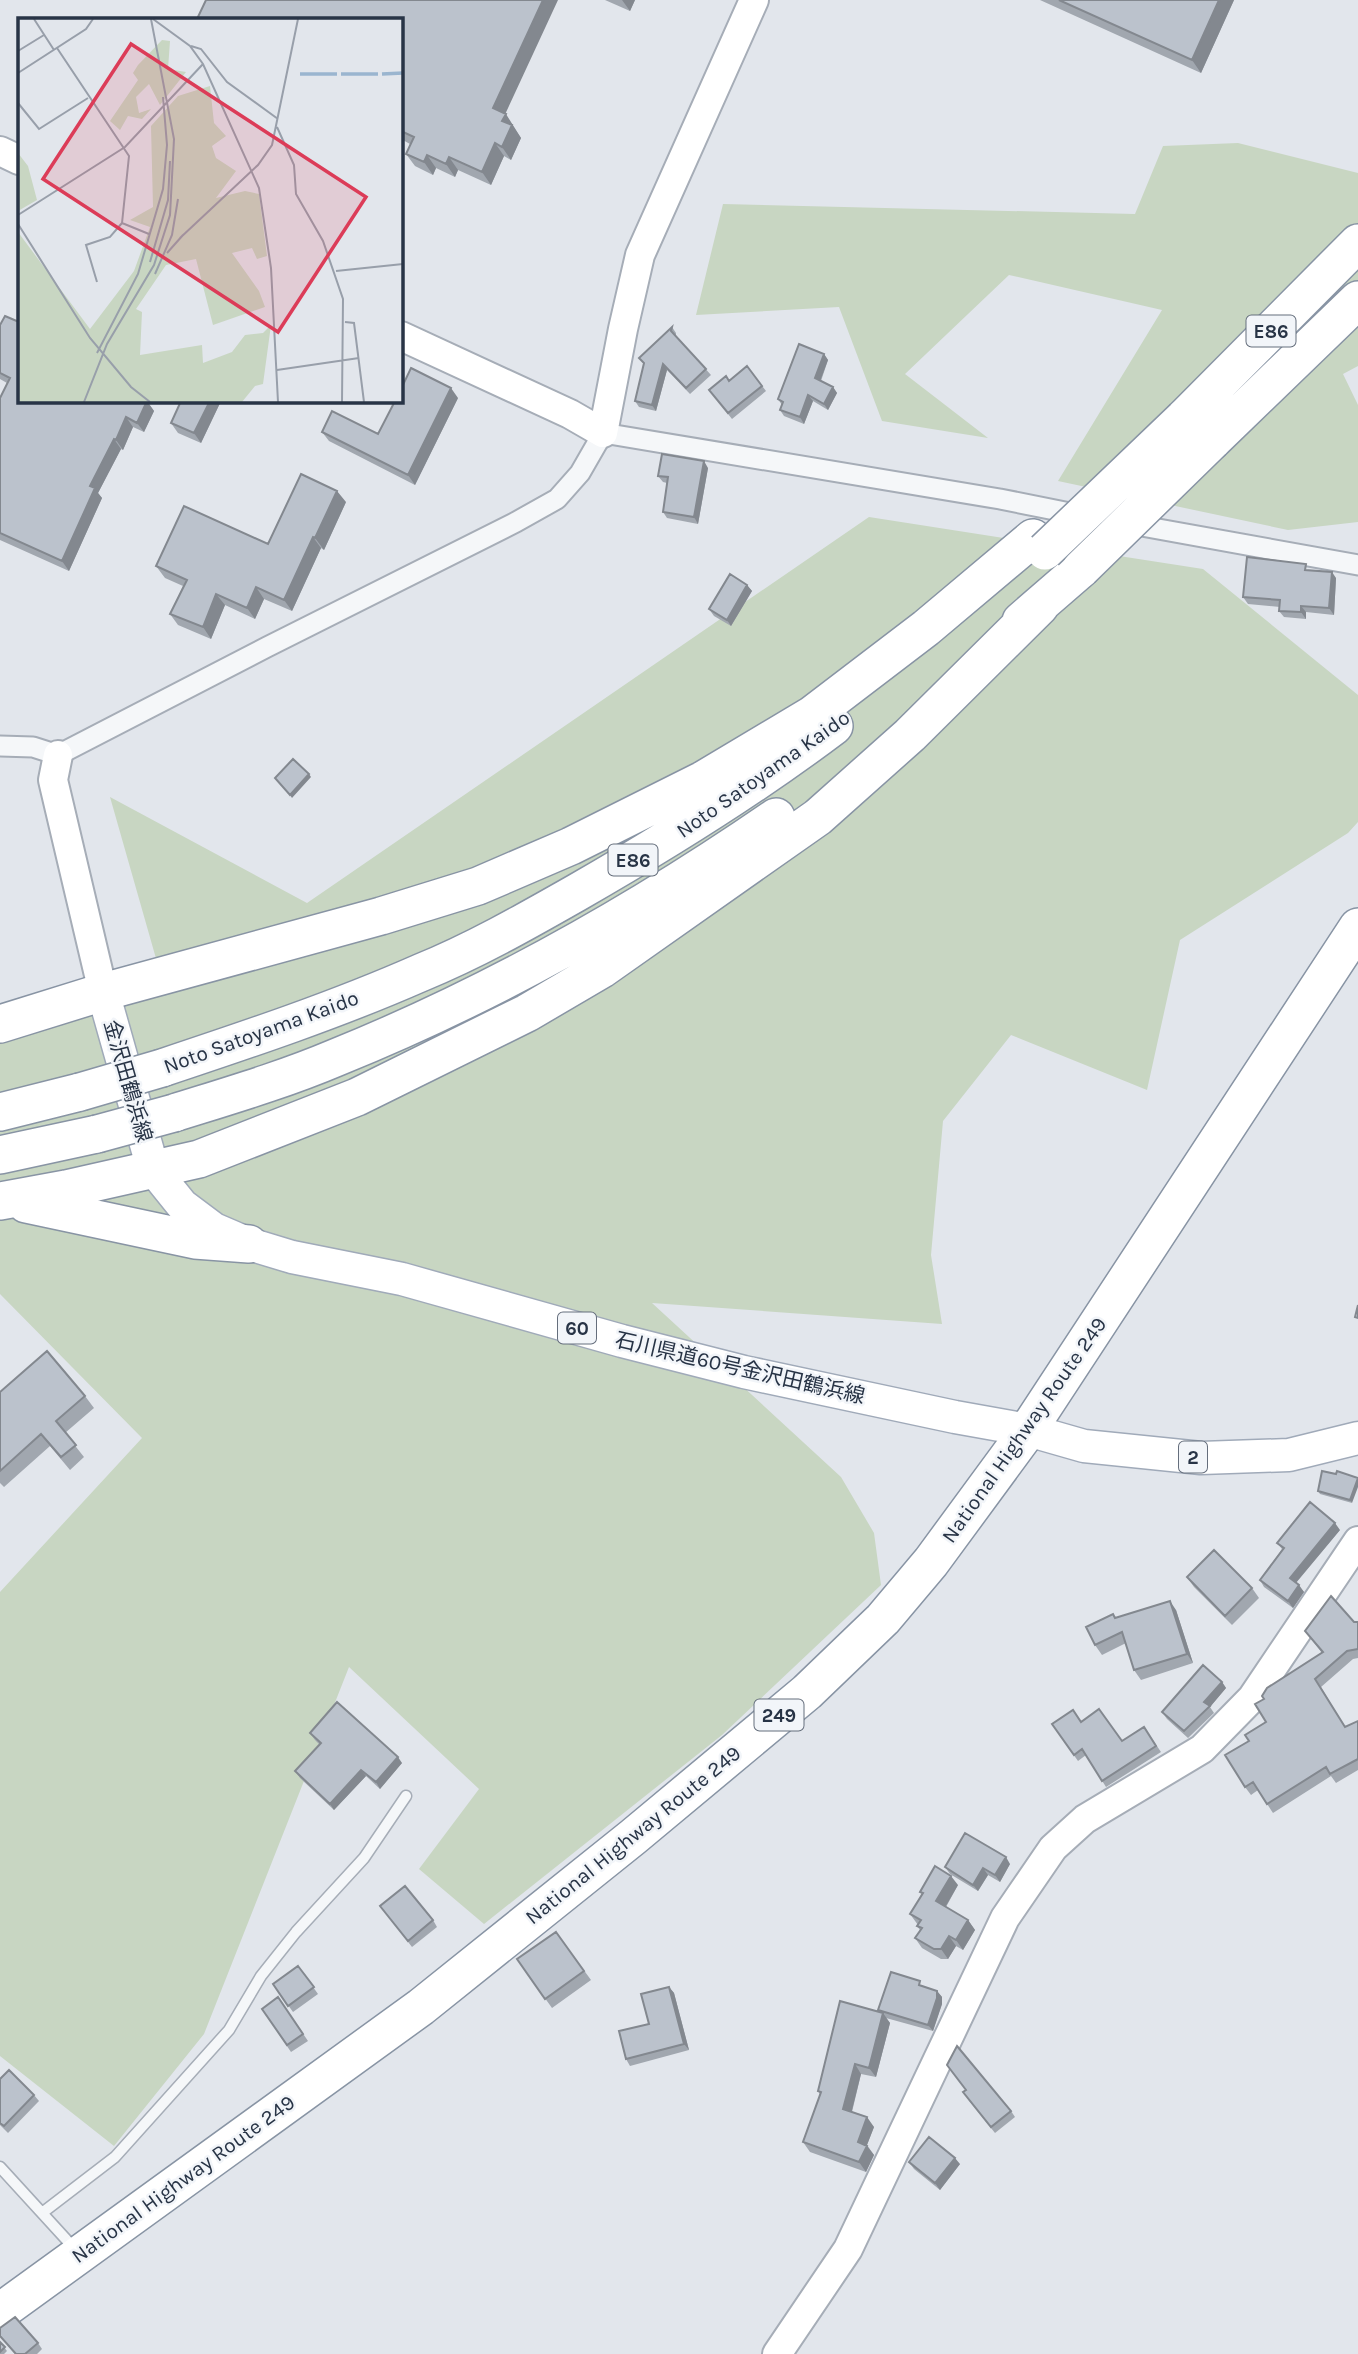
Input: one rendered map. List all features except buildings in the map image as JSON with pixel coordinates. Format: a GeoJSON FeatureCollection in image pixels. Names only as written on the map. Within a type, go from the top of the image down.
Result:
{"type":"FeatureCollection","features":[{"type":"Feature","properties":{"kind":"highway","name":"E86"},"geometry":{"type":"LineString","coordinates":[[1039,544],[1130,470],[1358,243]]}},
{"type":"Feature","properties":{"kind":"highway","name":"Noto Satoyama Kaido"},"geometry":{"type":"LineString","coordinates":[[0,1155],[97,1134],[174,1113],[333,1059],[441,1012],[540,962],[713,859],[821,786],[940,691],[1040,606],[1358,300]]}},
{"type":"Feature","properties":{"kind":"highway","name":"Noto Satoyama Kaido"},"geometry":{"type":"LineString","coordinates":[[0,1112],[162,1068],[313,1016],[422,973],[520,925],[614,871],[801,751],[928,653],[1039,544]]}},
{"type":"Feature","properties":{"kind":"highway"},"geometry":{"type":"LineString","coordinates":[[0,1024],[103,992],[381,916],[478,886],[571,846],[703,780],[812,715],[1039,544]]}},
{"type":"Feature","properties":{"kind":"highway"},"geometry":{"type":"LineString","coordinates":[[0,1202],[199,1159],[357,1097],[527,1013],[602,970],[818,817],[910,735],[1040,606]]}},
{"type":"Feature","properties":{"kind":"highway","name":"National Highway Route 249"},"geometry":{"type":"LineString","coordinates":[[0,2312],[421,2007],[633,1837],[807,1692],[883,1619],[931,1562],[1028,1430],[1358,927]]}},
{"type":"Feature","properties":{"kind":"highway"},"geometry":{"type":"LineString","coordinates":[[0,1202],[36,1205],[195,1240],[249,1244]]}},
{"type":"Feature","properties":{"kind":"main road","name":"金沢田鶴浜線"},"geometry":{"type":"LineString","coordinates":[[103,992],[153,1168]]}},
{"type":"Feature","properties":{"kind":"main road","name":"石川県道60号金沢田鶴浜線"},"geometry":{"type":"LineString","coordinates":[[153,1168],[182,1205],[214,1229],[292,1258],[402,1279],[744,1372],[955,1418],[1028,1430]]}},
{"type":"Feature","properties":{"kind":"main road","name":"2"},"geometry":{"type":"LineString","coordinates":[[1028,1430],[1084,1446],[1201,1458],[1289,1455],[1358,1437]]}},
{"type":"Feature","properties":{"kind":"street"},"geometry":{"type":"LineString","coordinates":[[0,746],[33,747],[58,755],[557,499],[580,473],[603,433],[622,329],[640,255],[754,0]]}},
{"type":"Feature","properties":{"kind":"street"},"geometry":{"type":"LineString","coordinates":[[0,151],[18,160]]}},
{"type":"Feature","properties":{"kind":"street"},"geometry":{"type":"LineString","coordinates":[[402,336],[570,414],[603,433],[1000,499],[1358,565]]}},
{"type":"Feature","properties":{"kind":"street"},"geometry":{"type":"LineString","coordinates":[[58,755],[53,780],[103,992]]}},
{"type":"Feature","properties":{"kind":"street"},"geometry":{"type":"LineString","coordinates":[[777,2354],[848,2249],[1005,1918],[1053,1848],[1085,1819],[1202,1749],[1252,1698],[1358,1541]]}},
{"type":"Feature","properties":{"kind":"lane"},"geometry":{"type":"LineString","coordinates":[[42,2213],[115,2157],[229,2031],[261,1976],[296,1932],[364,1858],[406,1796]]}},
{"type":"Feature","properties":{"kind":"lane"},"geometry":{"type":"LineString","coordinates":[[0,2167],[79,2254]]}},
{"type":"Feature","properties":{"kind":"green space"},"geometry":{"type":"Polygon","coordinates":[[[1238,143],[1358,173],[1358,366],[1343,374],[1358,405],[1358,522],[1288,530],[1058,481],[1162,310],[1009,275],[905,374],[988,438],[882,421],[839,307],[696,315],[723,204],[1135,214],[1163,146],[1238,143]]]}},
{"type":"Feature","properties":{"kind":"green space"},"geometry":{"type":"Polygon","coordinates":[[[869,517],[1203,569],[1358,695],[1358,822],[1348,833],[1180,940],[1147,1090],[1011,1035],[943,1121],[931,1255],[942,1324],[652,1303],[841,1477],[874,1533],[881,1585],[722,1735],[484,1924],[419,1869],[479,1789],[349,1667],[204,2034],[114,2146],[0,2056],[0,1592],[142,1438],[0,1294],[0,1005],[159,969],[110,797],[307,903],[869,517]]]}}]}
